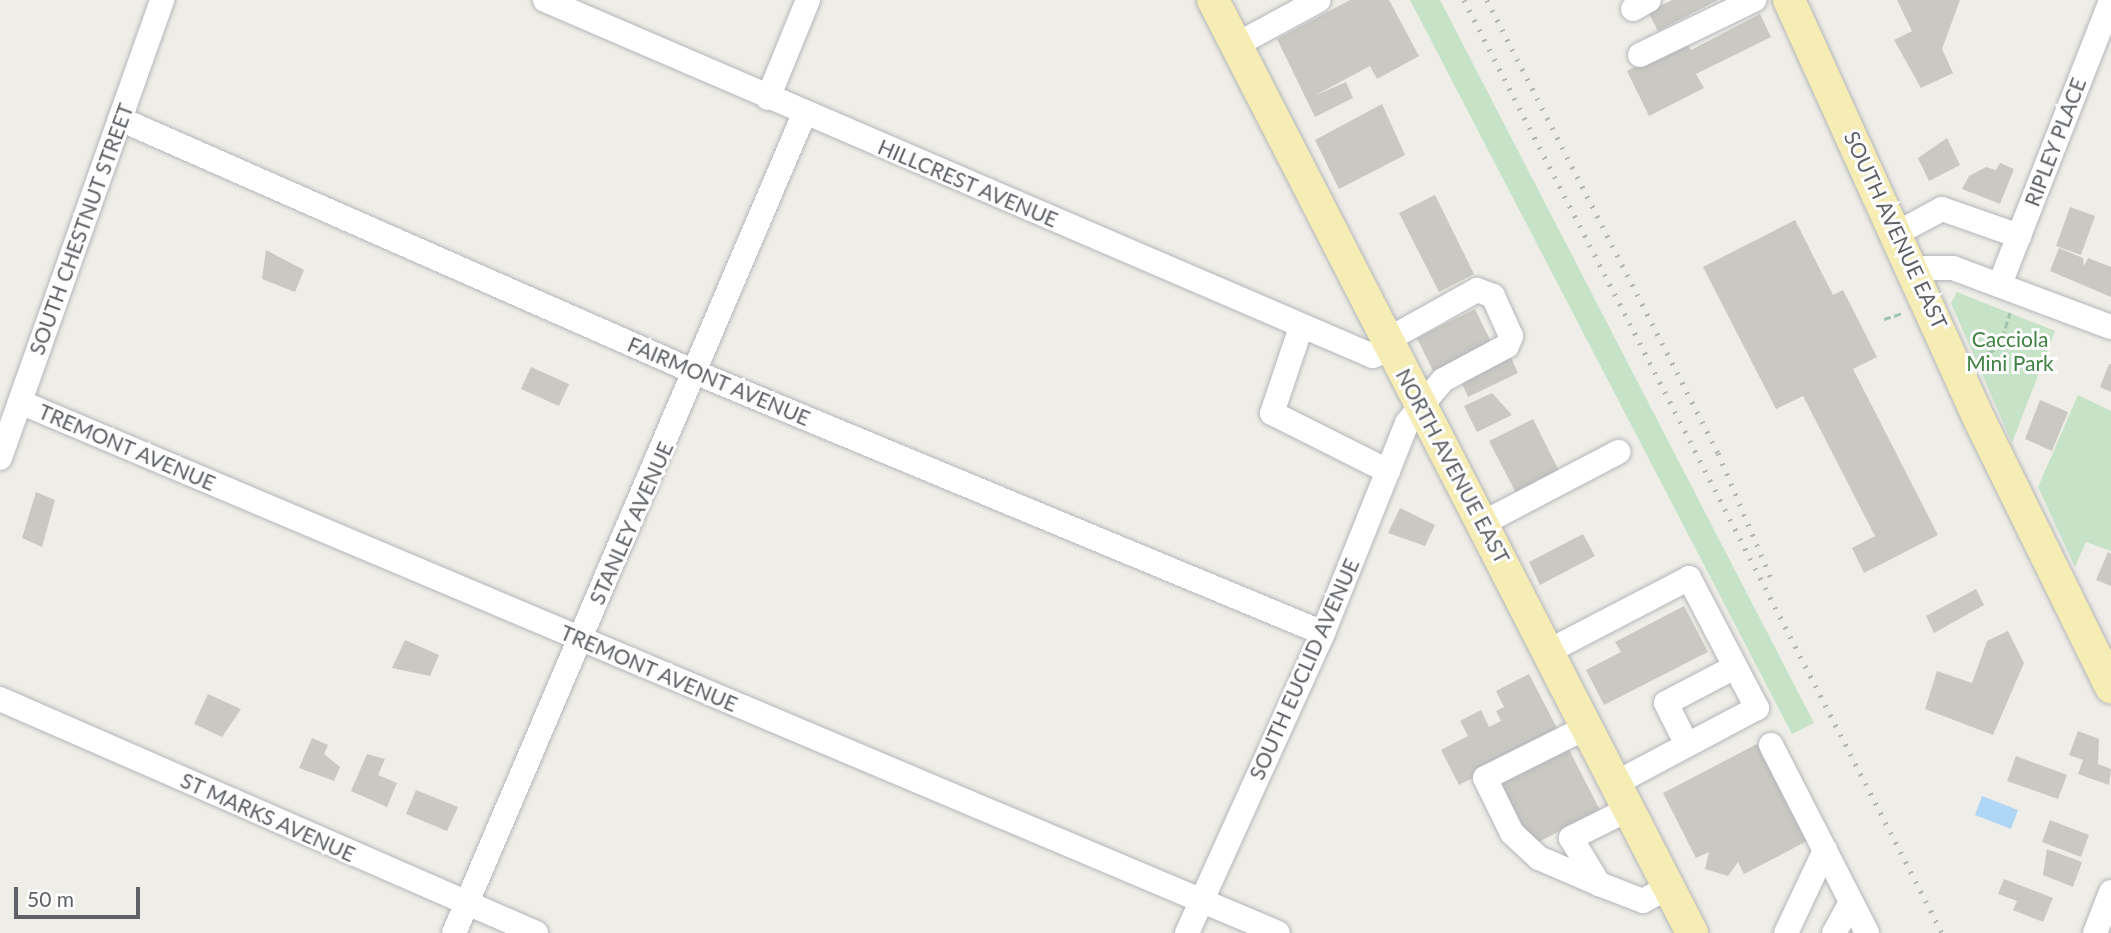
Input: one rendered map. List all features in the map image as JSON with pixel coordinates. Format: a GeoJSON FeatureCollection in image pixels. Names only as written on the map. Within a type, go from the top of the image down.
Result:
{"type":"FeatureCollection","features":[{"type":"Feature","properties":{"kind":"main road","name":"NORTH AVENUE EAST"},"geometry":{"type":"LineString","coordinates":[[1213,0],[1622,796],[1656,894],[1692,933]]}},
{"type":"Feature","properties":{"kind":"main road","name":"SOUTH AVENUE EAST"},"geometry":{"type":"LineString","coordinates":[[1789,0],[1916,268],[1980,421],[2111,687]]}},
{"type":"Feature","properties":{"kind":"street","name":"SOUTH CHESTNUT STREET"},"geometry":{"type":"LineString","coordinates":[[0,458],[162,0]]}},
{"type":"Feature","properties":{"kind":"street","name":"HILLCREST AVENUE"},"geometry":{"type":"LineString","coordinates":[[545,0],[1301,327],[1373,356],[1389,344]]}},
{"type":"Feature","properties":{"kind":"street"},"geometry":{"type":"LineString","coordinates":[[768,98],[808,0]]}},
{"type":"Feature","properties":{"kind":"street"},"geometry":{"type":"LineString","coordinates":[[1236,45],[1319,0]]}},
{"type":"Feature","properties":{"kind":"street"},"geometry":{"type":"LineString","coordinates":[[1640,55],[1754,0]]}},
{"type":"Feature","properties":{"kind":"street","name":"RIPLEY PLACE"},"geometry":{"type":"LineString","coordinates":[[2000,284],[2111,1]]}},
{"type":"Feature","properties":{"kind":"street","name":"STANLEY AVENUE"},"geometry":{"type":"LineString","coordinates":[[454,933],[697,373],[805,112]]}},
{"type":"Feature","properties":{"kind":"street","name":"FAIRMONT AVENUE"},"geometry":{"type":"LineString","coordinates":[[120,119],[697,373],[1323,633]]}},
{"type":"Feature","properties":{"kind":"street"},"geometry":{"type":"LineString","coordinates":[[1899,232],[1942,209],[2019,236]]}},
{"type":"Feature","properties":{"kind":"street"},"geometry":{"type":"LineString","coordinates":[[1916,268],[1953,268],[2111,327]]}},
{"type":"Feature","properties":{"kind":"street","name":"SOUTH EUCLID AVENUE"},"geometry":{"type":"LineString","coordinates":[[1187,933],[1323,633],[1388,471],[1421,406],[1443,380],[1507,346],[1511,337],[1493,296],[1478,290],[1389,344]]}},
{"type":"Feature","properties":{"kind":"street"},"geometry":{"type":"LineString","coordinates":[[1301,327],[1272,413],[1388,471]]}},
{"type":"Feature","properties":{"kind":"street","name":"TREMONT AVENUE"},"geometry":{"type":"LineString","coordinates":[[20,402],[1203,899],[1278,933]]}},
{"type":"Feature","properties":{"kind":"street"},"geometry":{"type":"LineString","coordinates":[[1483,523],[1618,452]]}},
{"type":"Feature","properties":{"kind":"street"},"geometry":{"type":"LineString","coordinates":[[1549,651],[1689,578],[1757,708],[1686,745],[1571,838],[1599,884]]}},
{"type":"Feature","properties":{"kind":"street"},"geometry":{"type":"LineString","coordinates":[[1686,745],[1666,703],[1735,667]]}},
{"type":"Feature","properties":{"kind":"street","name":"ST MARKS AVENUE"},"geometry":{"type":"LineString","coordinates":[[0,699],[536,933]]}},
{"type":"Feature","properties":{"kind":"street"},"geometry":{"type":"LineString","coordinates":[[1587,727],[1485,778],[1512,833],[1539,858],[1599,884],[1656,894]]}},
{"type":"Feature","properties":{"kind":"street"},"geometry":{"type":"LineString","coordinates":[[1771,745],[1867,933]]}},
{"type":"Feature","properties":{"kind":"street"},"geometry":{"type":"LineString","coordinates":[[1786,933],[1825,850]]}},
{"type":"Feature","properties":{"kind":"street"},"geometry":{"type":"LineString","coordinates":[[2102,926],[2111,892]]}},
{"type":"Feature","properties":{"kind":"street"},"geometry":{"type":"LineString","coordinates":[[1834,933],[1851,902]]}},
{"type":"Feature","properties":{"kind":"path"},"geometry":{"type":"LineString","coordinates":[[1972,360],[1999,348],[2011,310]]}},
{"type":"Feature","properties":{"kind":"path"},"geometry":{"type":"LineString","coordinates":[[1884,319],[1906,312]]}},
{"type":"Feature","properties":{"kind":"green space"},"geometry":{"type":"Polygon","coordinates":[[[1410,0],[1440,0],[1814,723],[1792,734],[1410,0]]]}},
{"type":"Feature","properties":{"kind":"green space","name":"Cacciola Mini Park"},"geometry":{"type":"Polygon","coordinates":[[[1957,292],[2055,331],[2012,443],[1951,303],[1957,292]]]}},
{"type":"Feature","properties":{"kind":"green space"},"geometry":{"type":"Polygon","coordinates":[[[2078,395],[2111,411],[2111,551],[2086,542],[2075,567],[2038,487],[2078,395]]]}},
{"type":"Feature","properties":{"kind":"water"},"geometry":{"type":"Polygon","coordinates":[[[1982,796],[2018,810],[2011,829],[1975,815],[1982,796]]]}},
{"type":"Feature","properties":{"kind":"building"},"geometry":{"type":"Polygon","coordinates":[[[1350,0],[1389,0],[1419,56],[1377,79],[1370,66],[1314,96],[1346,82],[1353,98],[1315,117],[1277,39],[1350,0]]]}},
{"type":"Feature","properties":{"kind":"building"},"geometry":{"type":"Polygon","coordinates":[[[1672,0],[1718,0],[1658,31],[1648,12],[1672,0]]]}},
{"type":"Feature","properties":{"kind":"building"},"geometry":{"type":"Polygon","coordinates":[[[1897,0],[1960,0],[1942,49],[1953,73],[1921,88],[1894,40],[1912,31],[1897,0]]]}},
{"type":"Feature","properties":{"kind":"building"},"geometry":{"type":"Polygon","coordinates":[[[1760,14],[1771,37],[1696,74],[1704,88],[1649,116],[1627,71],[1685,40],[1691,50],[1760,14]]]}},
{"type":"Feature","properties":{"kind":"building"},"geometry":{"type":"Polygon","coordinates":[[[1382,104],[1405,155],[1339,189],[1315,140],[1382,104]]]}},
{"type":"Feature","properties":{"kind":"building"},"geometry":{"type":"Polygon","coordinates":[[[1947,138],[1960,165],[1929,181],[1918,158],[1947,138]]]}},
{"type":"Feature","properties":{"kind":"building"},"geometry":{"type":"Polygon","coordinates":[[[2000,163],[2014,169],[2000,204],[1962,189],[1969,176],[1986,167],[1996,170],[2000,163]]]}},
{"type":"Feature","properties":{"kind":"building"},"geometry":{"type":"Polygon","coordinates":[[[1435,195],[1474,274],[1439,292],[1399,213],[1435,195]]]}},
{"type":"Feature","properties":{"kind":"building"},"geometry":{"type":"Polygon","coordinates":[[[2070,207],[2095,216],[2081,255],[2056,246],[2070,207]]]}},
{"type":"Feature","properties":{"kind":"building"},"geometry":{"type":"Polygon","coordinates":[[[1795,220],[1833,295],[1843,290],[1877,357],[1853,369],[1938,535],[1864,573],[1852,548],[1875,536],[1803,396],[1776,409],[1703,267],[1795,220]]]}},
{"type":"Feature","properties":{"kind":"building"},"geometry":{"type":"Polygon","coordinates":[[[2059,248],[2083,258],[2084,266],[2088,258],[2111,267],[2111,297],[2050,271],[2059,248]]]}},
{"type":"Feature","properties":{"kind":"building"},"geometry":{"type":"Polygon","coordinates":[[[266,250],[304,270],[295,292],[262,279],[266,250]]]}},
{"type":"Feature","properties":{"kind":"building"},"geometry":{"type":"Polygon","coordinates":[[[1475,309],[1492,344],[1434,373],[1417,338],[1475,309]]]}},
{"type":"Feature","properties":{"kind":"building"},"geometry":{"type":"Polygon","coordinates":[[[1508,351],[1518,373],[1468,397],[1458,375],[1508,351]]]}},
{"type":"Feature","properties":{"kind":"building"},"geometry":{"type":"Polygon","coordinates":[[[2111,364],[2111,392],[2100,387],[2111,364]]]}},
{"type":"Feature","properties":{"kind":"building"},"geometry":{"type":"Polygon","coordinates":[[[531,367],[569,384],[559,406],[521,389],[531,367]]]}},
{"type":"Feature","properties":{"kind":"building"},"geometry":{"type":"Polygon","coordinates":[[[1492,393],[1512,415],[1477,432],[1464,406],[1492,393]]]}},
{"type":"Feature","properties":{"kind":"building"},"geometry":{"type":"Polygon","coordinates":[[[2040,400],[2068,412],[2052,451],[2025,439],[2040,400]]]}},
{"type":"Feature","properties":{"kind":"building"},"geometry":{"type":"Polygon","coordinates":[[[1533,419],[1560,473],[1517,495],[1489,441],[1533,419]]]}},
{"type":"Feature","properties":{"kind":"building"},"geometry":{"type":"Polygon","coordinates":[[[36,492],[55,500],[42,547],[22,538],[36,492]]]}},
{"type":"Feature","properties":{"kind":"building"},"geometry":{"type":"Polygon","coordinates":[[[1400,508],[1435,525],[1425,546],[1388,533],[1400,508]]]}},
{"type":"Feature","properties":{"kind":"building"},"geometry":{"type":"Polygon","coordinates":[[[1583,534],[1595,556],[1540,585],[1529,562],[1583,534]]]}},
{"type":"Feature","properties":{"kind":"building"},"geometry":{"type":"Polygon","coordinates":[[[2108,552],[2111,554],[2111,586],[2096,580],[2108,552]]]}},
{"type":"Feature","properties":{"kind":"building"},"geometry":{"type":"Polygon","coordinates":[[[1976,589],[1984,605],[1934,633],[1926,616],[1976,589]]]}},
{"type":"Feature","properties":{"kind":"building"},"geometry":{"type":"Polygon","coordinates":[[[1684,606],[1708,652],[1604,705],[1586,670],[1621,652],[1615,642],[1684,606]]]}},
{"type":"Feature","properties":{"kind":"building"},"geometry":{"type":"Polygon","coordinates":[[[2008,631],[2024,663],[1993,735],[1925,709],[1937,671],[1972,683],[1987,641],[2008,631]]]}},
{"type":"Feature","properties":{"kind":"building"},"geometry":{"type":"Polygon","coordinates":[[[405,640],[439,655],[430,676],[392,668],[405,640]]]}},
{"type":"Feature","properties":{"kind":"building"},"geometry":{"type":"Polygon","coordinates":[[[1529,674],[1560,734],[1459,785],[1441,750],[1468,736],[1460,721],[1481,710],[1489,727],[1501,721],[1496,711],[1504,707],[1496,691],[1529,674]]]}},
{"type":"Feature","properties":{"kind":"building"},"geometry":{"type":"Polygon","coordinates":[[[208,694],[241,709],[222,737],[194,724],[208,694]]]}},
{"type":"Feature","properties":{"kind":"building"},"geometry":{"type":"Polygon","coordinates":[[[2078,731],[2099,739],[2098,764],[2111,769],[2109,785],[2078,774],[2083,760],[2069,755],[2078,731]]]}},
{"type":"Feature","properties":{"kind":"building"},"geometry":{"type":"Polygon","coordinates":[[[312,738],[328,745],[324,754],[340,767],[334,781],[299,768],[312,738]]]}},
{"type":"Feature","properties":{"kind":"building"},"geometry":{"type":"Polygon","coordinates":[[[1565,742],[1600,810],[1533,845],[1497,777],[1565,742]]]}},
{"type":"Feature","properties":{"kind":"building"},"geometry":{"type":"Polygon","coordinates":[[[1757,744],[1807,841],[1744,874],[1738,862],[1728,876],[1705,869],[1709,852],[1696,858],[1663,793],[1757,744]]]}},
{"type":"Feature","properties":{"kind":"building"},"geometry":{"type":"Polygon","coordinates":[[[367,754],[385,759],[378,775],[397,783],[387,807],[351,791],[367,754]]]}},
{"type":"Feature","properties":{"kind":"building"},"geometry":{"type":"Polygon","coordinates":[[[2016,756],[2067,775],[2058,799],[2007,781],[2016,756]]]}},
{"type":"Feature","properties":{"kind":"building"},"geometry":{"type":"Polygon","coordinates":[[[416,790],[458,807],[447,831],[406,814],[416,790]]]}},
{"type":"Feature","properties":{"kind":"building"},"geometry":{"type":"Polygon","coordinates":[[[2050,820],[2089,835],[2081,857],[2042,842],[2050,820]]]}},
{"type":"Feature","properties":{"kind":"building"},"geometry":{"type":"Polygon","coordinates":[[[2047,849],[2082,862],[2073,887],[2043,875],[2047,849]]]}},
{"type":"Feature","properties":{"kind":"building"},"geometry":{"type":"Polygon","coordinates":[[[2004,879],[2053,898],[2043,922],[2013,910],[2017,901],[1998,894],[2004,879]]]}},
{"type":"Feature","properties":{"kind":"railway"},"geometry":{"type":"LineString","coordinates":[[1464,0],[1942,933]]}},
{"type":"Feature","properties":{"kind":"railway"},"geometry":{"type":"LineString","coordinates":[[1487,0],[1718,453],[1772,581]]}}]}
